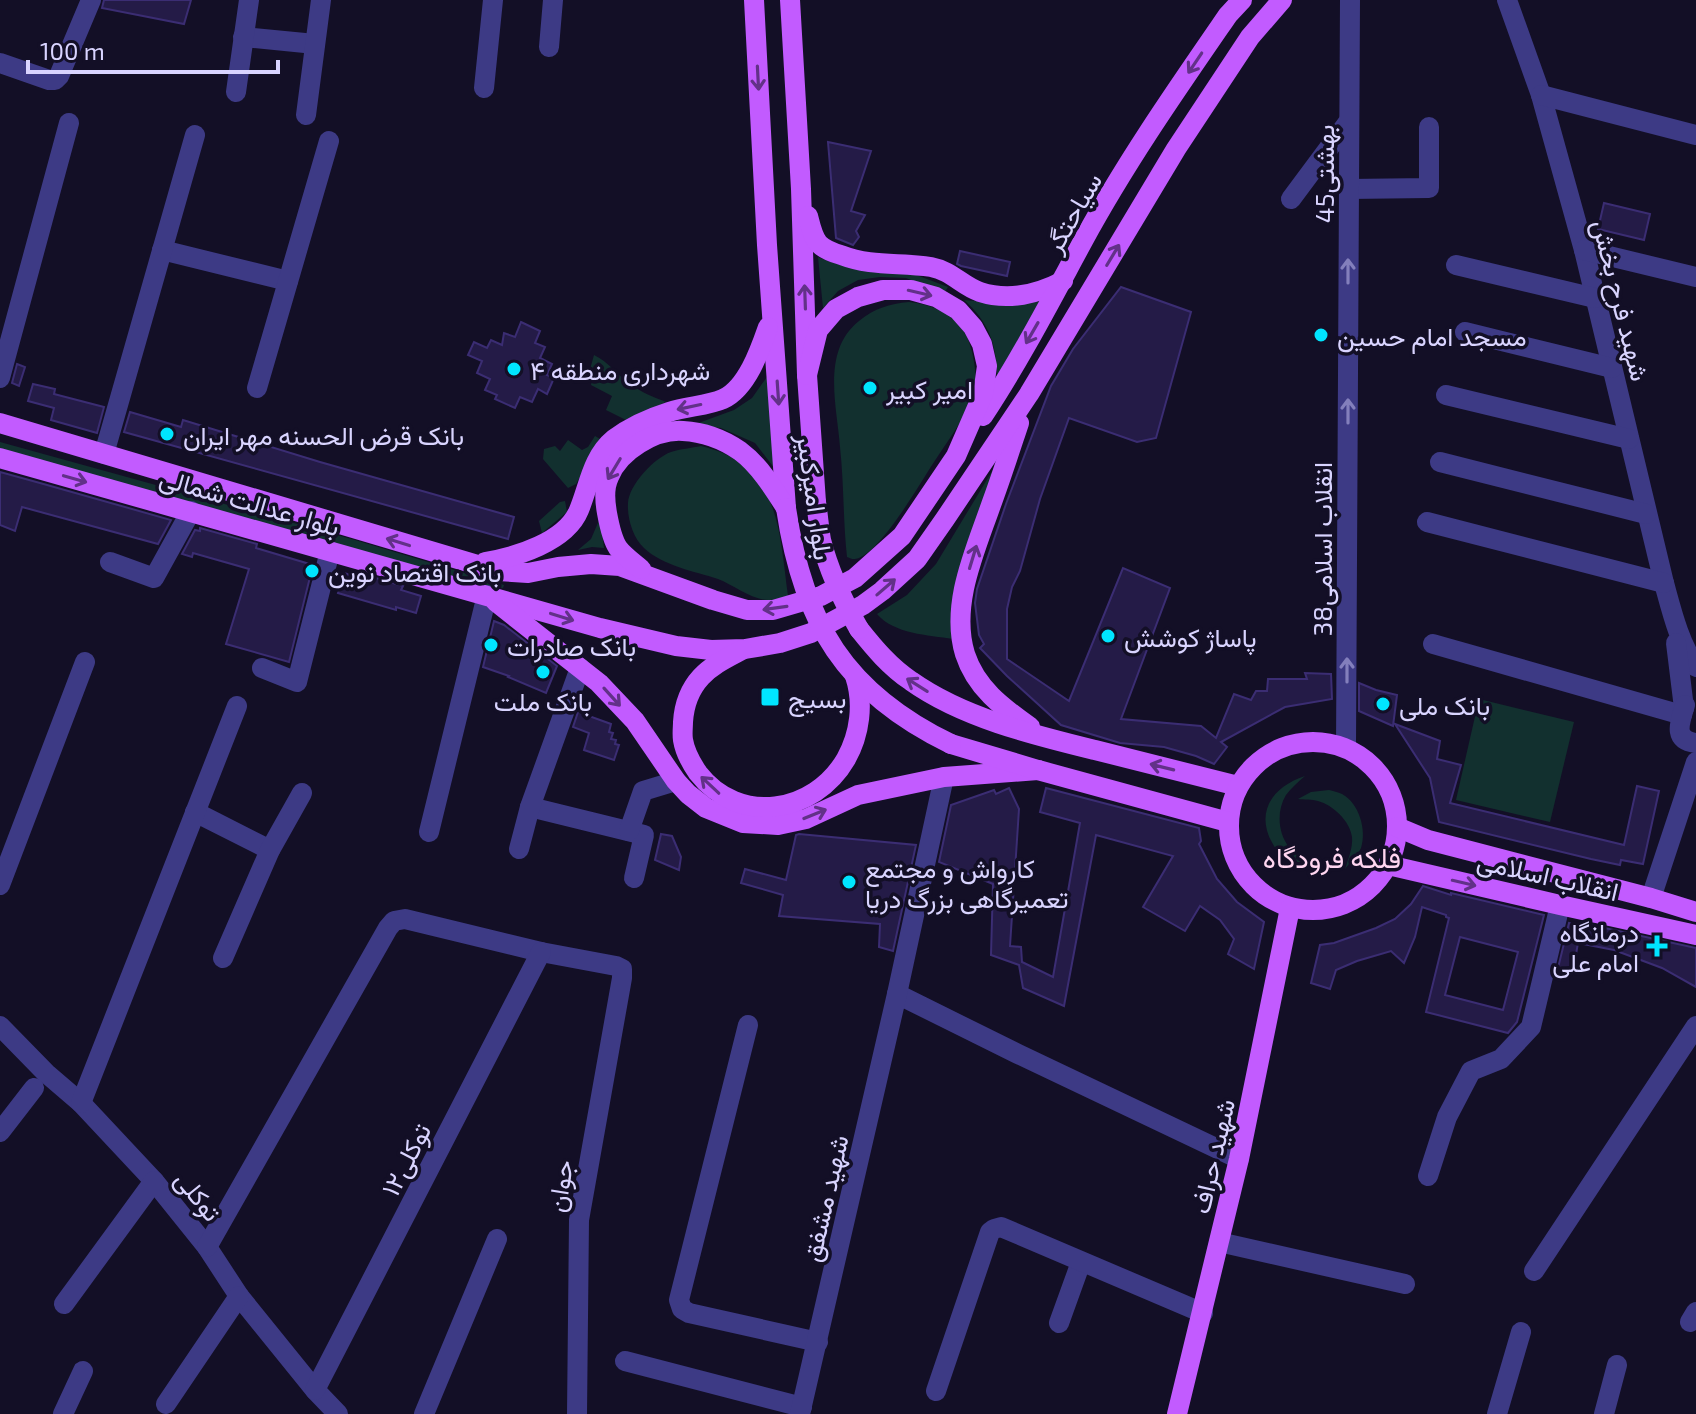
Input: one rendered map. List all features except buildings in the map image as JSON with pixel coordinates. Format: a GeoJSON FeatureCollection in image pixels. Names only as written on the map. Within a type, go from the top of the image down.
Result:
{"type":"FeatureCollection","features":[{"type":"Feature","properties":{"kind":"main road","name":"بلوار امیرکبیر"},"geometry":{"type":"LineString","coordinates":[[754,0],[771,315],[786,508],[795,555],[812,604],[835,652],[873,695],[924,731],[951,744],[1228,822]]}},
{"type":"Feature","properties":{"kind":"main road","name":"بلوار امیرکبیر"},"geometry":{"type":"LineString","coordinates":[[790,0],[801,189],[807,375],[816,502],[821,540],[828,563],[859,629],[883,660],[943,700],[1046,738]]}},
{"type":"Feature","properties":{"kind":"main road","name":"سیاحتگر"},"geometry":{"type":"LineString","coordinates":[[956,456],[993,401],[1063,281],[1083,240],[1152,126],[1228,15],[1242,0]]}},
{"type":"Feature","properties":{"kind":"main road"},"geometry":{"type":"LineString","coordinates":[[855,676],[860,704],[852,748],[830,780],[795,803],[751,807],[728,799],[706,783],[690,762],[683,740],[684,710],[693,687],[702,676],[721,661],[745,649],[780,643],[811,633],[863,605],[917,559],[1029,394],[1176,149],[1250,37],[1282,0]]}},
{"type":"Feature","properties":{"kind":"main road"},"geometry":{"type":"LineString","coordinates":[[801,189],[809,224],[818,244],[847,258],[947,271],[979,291],[1002,295],[1037,292],[1063,281]]}},
{"type":"Feature","properties":{"kind":"main road"},"geometry":{"type":"LineString","coordinates":[[786,508],[742,453],[725,442],[680,430],[654,435],[619,459],[607,479],[605,503],[617,547],[647,575],[747,610],[773,610],[821,596],[855,578],[902,536],[956,456],[983,394],[987,366],[982,344],[973,327],[958,310],[936,297],[911,290],[883,290],[858,297],[836,309],[818,330],[807,375]]}},
{"type":"Feature","properties":{"kind":"main road"},"geometry":{"type":"LineString","coordinates":[[473,564],[517,556],[549,541],[568,525],[581,508],[594,465],[611,442],[634,426],[669,412],[726,398],[758,357],[771,315]]}},
{"type":"Feature","properties":{"kind":"main road"},"geometry":{"type":"LineString","coordinates":[[1029,394],[972,558],[962,601],[961,628],[966,655],[980,684],[999,705],[1046,738],[1238,786]]}},
{"type":"Feature","properties":{"kind":"main road","name":"بلوار عدالت شمالی"},"geometry":{"type":"LineString","coordinates":[[0,423],[498,571],[528,573],[591,564],[620,566],[647,575]]}},
{"type":"Feature","properties":{"kind":"main road","name":"بلوار عدالت شمالی"},"geometry":{"type":"LineString","coordinates":[[0,458],[600,628],[662,643],[711,650],[745,649]]}},
{"type":"Feature","properties":{"kind":"main road"},"geometry":{"type":"LineString","coordinates":[[487,595],[599,683],[635,721],[688,794],[706,808],[743,823],[778,825],[806,819],[858,795],[944,777],[1038,770]]}},
{"type":"Feature","properties":{"kind":"main road"},"geometry":{"type":"LineString","coordinates":[[1322,742],[1346,748],[1367,762],[1384,780],[1394,802],[1397,827],[1393,853],[1371,888],[1347,904],[1319,911],[1290,908],[1269,899],[1252,885],[1238,866],[1230,845],[1228,822],[1231,804],[1238,786],[1253,766],[1273,751],[1297,743],[1322,742]]}},
{"type":"Feature","properties":{"kind":"main road","name":"انقلاب اسلامی"},"geometry":{"type":"LineString","coordinates":[[1397,827],[1428,840],[1696,912]]}},
{"type":"Feature","properties":{"kind":"main road","name":"انقلاب اسلامی"},"geometry":{"type":"LineString","coordinates":[[1388,865],[1696,935]]}},
{"type":"Feature","properties":{"kind":"main road","name":"شهید حراف"},"geometry":{"type":"LineString","coordinates":[[1177,1414],[1239,1159],[1290,908]]}},
{"type":"Feature","properties":{"kind":"street"},"geometry":{"type":"LineString","coordinates":[[0,63],[55,80],[91,0]]}},
{"type":"Feature","properties":{"kind":"street"},"geometry":{"type":"LineString","coordinates":[[236,92],[249,0]]}},
{"type":"Feature","properties":{"kind":"street"},"geometry":{"type":"LineString","coordinates":[[306,115],[321,0]]}},
{"type":"Feature","properties":{"kind":"street"},"geometry":{"type":"LineString","coordinates":[[484,88],[493,0]]}},
{"type":"Feature","properties":{"kind":"street"},"geometry":{"type":"LineString","coordinates":[[549,47],[553,0]]}},
{"type":"Feature","properties":{"kind":"street","name":"بهشتی45"},"geometry":{"type":"LineString","coordinates":[[1348,349],[1350,0]]}},
{"type":"Feature","properties":{"kind":"street","name":"شهید فرح بخش"},"geometry":{"type":"LineString","coordinates":[[1510,3],[1541,95],[1584,250],[1664,583],[1679,635],[1696,667]]}},
{"type":"Feature","properties":{"kind":"street"},"geometry":{"type":"LineString","coordinates":[[243,37],[315,44]]}},
{"type":"Feature","properties":{"kind":"street"},"geometry":{"type":"LineString","coordinates":[[1541,95],[1696,135]]}},
{"type":"Feature","properties":{"kind":"street"},"geometry":{"type":"LineString","coordinates":[[1291,199],[1349,121]]}},
{"type":"Feature","properties":{"kind":"street"},"geometry":{"type":"LineString","coordinates":[[0,378],[69,123]]}},
{"type":"Feature","properties":{"kind":"street"},"geometry":{"type":"LineString","coordinates":[[1349,189],[1429,188],[1429,127]]}},
{"type":"Feature","properties":{"kind":"street"},"geometry":{"type":"LineString","coordinates":[[104,454],[195,135]]}},
{"type":"Feature","properties":{"kind":"street"},"geometry":{"type":"LineString","coordinates":[[257,388],[329,141]]}},
{"type":"Feature","properties":{"kind":"street"},"geometry":{"type":"LineString","coordinates":[[162,250],[288,281]]}},
{"type":"Feature","properties":{"kind":"street"},"geometry":{"type":"LineString","coordinates":[[1584,250],[1696,277]]}},
{"type":"Feature","properties":{"kind":"street"},"geometry":{"type":"LineString","coordinates":[[1456,265],[1595,298]]}},
{"type":"Feature","properties":{"kind":"street"},"geometry":{"type":"LineString","coordinates":[[1465,332],[1612,368]]}},
{"type":"Feature","properties":{"kind":"street","name":"38انقلاب اسلامی"},"geometry":{"type":"LineString","coordinates":[[1346,748],[1348,349]]}},
{"type":"Feature","properties":{"kind":"street"},"geometry":{"type":"LineString","coordinates":[[1446,395],[1629,439]]}},
{"type":"Feature","properties":{"kind":"street"},"geometry":{"type":"LineString","coordinates":[[1440,462],[1646,514]]}},
{"type":"Feature","properties":{"kind":"street"},"geometry":{"type":"LineString","coordinates":[[110,562],[154,578],[191,511]]}},
{"type":"Feature","properties":{"kind":"street"},"geometry":{"type":"LineString","coordinates":[[1427,522],[1664,583]]}},
{"type":"Feature","properties":{"kind":"street"},"geometry":{"type":"LineString","coordinates":[[262,668],[297,682],[330,551]]}},
{"type":"Feature","properties":{"kind":"street"},"geometry":{"type":"LineString","coordinates":[[429,832],[487,595]]}},
{"type":"Feature","properties":{"kind":"street","name":"شهید فرح بخش"},"geometry":{"type":"LineString","coordinates":[[1673,615],[1686,725],[1683,801]]}},
{"type":"Feature","properties":{"kind":"street"},"geometry":{"type":"LineString","coordinates":[[1433,644],[1686,725],[1691,686],[1696,680]]}},
{"type":"Feature","properties":{"kind":"street"},"geometry":{"type":"LineString","coordinates":[[0,885],[85,662]]}},
{"type":"Feature","properties":{"kind":"street"},"geometry":{"type":"LineString","coordinates":[[519,849],[530,807],[580,668]]}},
{"type":"Feature","properties":{"kind":"street"},"geometry":{"type":"LineString","coordinates":[[81,1103],[237,706]]}},
{"type":"Feature","properties":{"kind":"street"},"geometry":{"type":"LineString","coordinates":[[1651,898],[1696,763]]}},
{"type":"Feature","properties":{"kind":"street","name":"شهید مشفق"},"geometry":{"type":"LineString","coordinates":[[801,1411],[944,777]]}},
{"type":"Feature","properties":{"kind":"street"},"geometry":{"type":"LineString","coordinates":[[629,831],[643,791],[676,781]]}},
{"type":"Feature","properties":{"kind":"street"},"geometry":{"type":"LineString","coordinates":[[223,958],[270,850],[302,793]]}},
{"type":"Feature","properties":{"kind":"street"},"geometry":{"type":"LineString","coordinates":[[530,807],[644,835],[634,878]]}},
{"type":"Feature","properties":{"kind":"street"},"geometry":{"type":"LineString","coordinates":[[195,812],[270,850]]}},
{"type":"Feature","properties":{"kind":"street"},"geometry":{"type":"LineString","coordinates":[[1428,1176],[1447,1117],[1471,1071],[1501,1059],[1531,1027],[1560,905]]}},
{"type":"Feature","properties":{"kind":"street"},"geometry":{"type":"LineString","coordinates":[[207,1247],[394,921],[405,919],[541,952]]}},
{"type":"Feature","properties":{"kind":"street","name":"جوان"},"geometry":{"type":"LineString","coordinates":[[541,952],[622,969],[579,1220],[577,1414]]}},
{"type":"Feature","properties":{"kind":"street","name":"توکلی۱۲"},"geometry":{"type":"LineString","coordinates":[[315,1390],[541,952]]}},
{"type":"Feature","properties":{"kind":"street"},"geometry":{"type":"LineString","coordinates":[[897,994],[1239,1159]]}},
{"type":"Feature","properties":{"kind":"street"},"geometry":{"type":"LineString","coordinates":[[748,1025],[679,1300],[682,1309],[689,1313],[818,1342]]}},
{"type":"Feature","properties":{"kind":"street","name":"توکلی"},"geometry":{"type":"LineString","coordinates":[[0,1026],[81,1103],[154,1181],[207,1247],[239,1296],[338,1414]]}},
{"type":"Feature","properties":{"kind":"street"},"geometry":{"type":"LineString","coordinates":[[1534,1271],[1696,1026]]}},
{"type":"Feature","properties":{"kind":"street"},"geometry":{"type":"LineString","coordinates":[[0,1132],[34,1088]]}},
{"type":"Feature","properties":{"kind":"street"},"geometry":{"type":"LineString","coordinates":[[64,1304],[154,1181]]}},
{"type":"Feature","properties":{"kind":"street"},"geometry":{"type":"LineString","coordinates":[[936,1391],[990,1232],[994,1229],[1001,1227],[1203,1313]]}},
{"type":"Feature","properties":{"kind":"street"},"geometry":{"type":"LineString","coordinates":[[424,1414],[497,1239]]}},
{"type":"Feature","properties":{"kind":"street"},"geometry":{"type":"LineString","coordinates":[[1219,1242],[1405,1284]]}},
{"type":"Feature","properties":{"kind":"street"},"geometry":{"type":"LineString","coordinates":[[1059,1323],[1081,1262]]}},
{"type":"Feature","properties":{"kind":"street"},"geometry":{"type":"LineString","coordinates":[[166,1404],[239,1296]]}},
{"type":"Feature","properties":{"kind":"street"},"geometry":{"type":"LineString","coordinates":[[1497,1414],[1521,1332]]}},
{"type":"Feature","properties":{"kind":"street"},"geometry":{"type":"LineString","coordinates":[[625,1361],[801,1411]]}},
{"type":"Feature","properties":{"kind":"street"},"geometry":{"type":"LineString","coordinates":[[1604,1414],[1617,1365]]}},
{"type":"Feature","properties":{"kind":"street"},"geometry":{"type":"LineString","coordinates":[[63,1414],[83,1371]]}},
{"type":"Feature","properties":{"kind":"green space"},"geometry":{"type":"Polygon","coordinates":[[[818,257],[852,267],[911,274],[948,287],[944,293],[906,278],[858,280],[838,291],[823,308],[818,257]]]}},
{"type":"Feature","properties":{"kind":"green space"},"geometry":{"type":"Polygon","coordinates":[[[964,300],[1039,302],[997,378],[990,335],[980,317],[964,300]]]}},
{"type":"Feature","properties":{"kind":"green space"},"geometry":{"type":"Polygon","coordinates":[[[909,302],[947,314],[963,331],[973,354],[976,376],[974,392],[959,423],[900,515],[879,542],[859,558],[853,559],[847,557],[835,363],[847,333],[859,321],[882,307],[909,302]]]}},
{"type":"Feature","properties":{"kind":"green space"},"geometry":{"type":"Polygon","coordinates":[[[594,355],[634,387],[666,402],[626,420],[606,410],[612,396],[591,385],[593,375],[589,373],[594,355]]]}},
{"type":"Feature","properties":{"kind":"green space"},"geometry":{"type":"Polygon","coordinates":[[[769,374],[775,469],[755,443],[721,428],[693,425],[734,410],[752,398],[769,374]]]}},
{"type":"Feature","properties":{"kind":"green space"},"geometry":{"type":"Polygon","coordinates":[[[595,436],[602,440],[576,484],[568,488],[543,459],[544,449],[555,446],[560,451],[568,440],[582,450],[595,436]]]}},
{"type":"Feature","properties":{"kind":"green space"},"geometry":{"type":"Polygon","coordinates":[[[0,442],[355,540],[504,585],[503,588],[473,584],[0,449],[0,442]]]}},
{"type":"Feature","properties":{"kind":"green space"},"geometry":{"type":"Polygon","coordinates":[[[701,446],[727,455],[747,468],[761,484],[777,524],[788,596],[772,600],[757,598],[718,579],[660,559],[637,539],[628,509],[633,488],[650,466],[664,455],[701,446]]]}},
{"type":"Feature","properties":{"kind":"green space"},"geometry":{"type":"Polygon","coordinates":[[[997,463],[953,639],[912,632],[884,621],[877,614],[907,595],[936,564],[997,463]]]}},
{"type":"Feature","properties":{"kind":"green space"},"geometry":{"type":"Polygon","coordinates":[[[565,501],[567,512],[542,533],[539,521],[565,501]]]}},
{"type":"Feature","properties":{"kind":"green space"},"geometry":{"type":"Polygon","coordinates":[[[600,518],[604,548],[578,550],[591,539],[600,518]]]}},
{"type":"Feature","properties":{"kind":"green space"},"geometry":{"type":"Polygon","coordinates":[[[1479,699],[1574,722],[1550,822],[1456,800],[1479,699]]]}},
{"type":"Feature","properties":{"kind":"green space"},"geometry":{"type":"Polygon","coordinates":[[[1305,776],[1288,792],[1282,805],[1280,826],[1288,846],[1295,853],[1304,859],[1328,861],[1314,868],[1298,869],[1287,862],[1271,841],[1266,818],[1273,797],[1305,776]]]}},
{"type":"Feature","properties":{"kind":"green space"},"geometry":{"type":"Polygon","coordinates":[[[1329,790],[1348,798],[1357,810],[1362,825],[1361,848],[1345,869],[1352,841],[1351,831],[1344,820],[1324,803],[1298,799],[1311,792],[1329,790]]]}},
{"type":"Feature","properties":{"kind":"place","name":"مسجد امام حسین"},"geometry":{"type":"Point","coordinates":[1321,335]}},
{"type":"Feature","properties":{"kind":"place","name":"شهرداری منطقه ۴"},"geometry":{"type":"Point","coordinates":[514,369]}},
{"type":"Feature","properties":{"kind":"place","name":"امیر کبیر"},"geometry":{"type":"Point","coordinates":[870,388]}},
{"type":"Feature","properties":{"kind":"place","name":"بانک قرض الحسنه مهر ایران"},"geometry":{"type":"Point","coordinates":[167,434]}},
{"type":"Feature","properties":{"kind":"place","name":"بانک اقتصاد نوین"},"geometry":{"type":"Point","coordinates":[312,571]}},
{"type":"Feature","properties":{"kind":"place","name":"پاساژ کوشش"},"geometry":{"type":"Point","coordinates":[1108,636]}},
{"type":"Feature","properties":{"kind":"place","name":"بانک صادرات"},"geometry":{"type":"Point","coordinates":[491,645]}},
{"type":"Feature","properties":{"kind":"place","name":"بانک ملت"},"geometry":{"type":"Point","coordinates":[543,672]}},
{"type":"Feature","properties":{"kind":"place","name":"بسیج"},"geometry":{"type":"Point","coordinates":[770,697]}},
{"type":"Feature","properties":{"kind":"place","name":"بانک ملی"},"geometry":{"type":"Point","coordinates":[1383,704]}},
{"type":"Feature","properties":{"kind":"place","name":"کارواش و مجتمع تعمیرگاهی بزرگ دریا"},"geometry":{"type":"Point","coordinates":[849,882]}},
{"type":"Feature","properties":{"kind":"place","name":"درمانگاه امام علی"},"geometry":{"type":"Point","coordinates":[1657,946]}},
{"type":"Feature","properties":{"kind":"district","name":"فلکه فرودگاه"},"geometry":{"type":"Point","coordinates":[1332,857]}}]}
